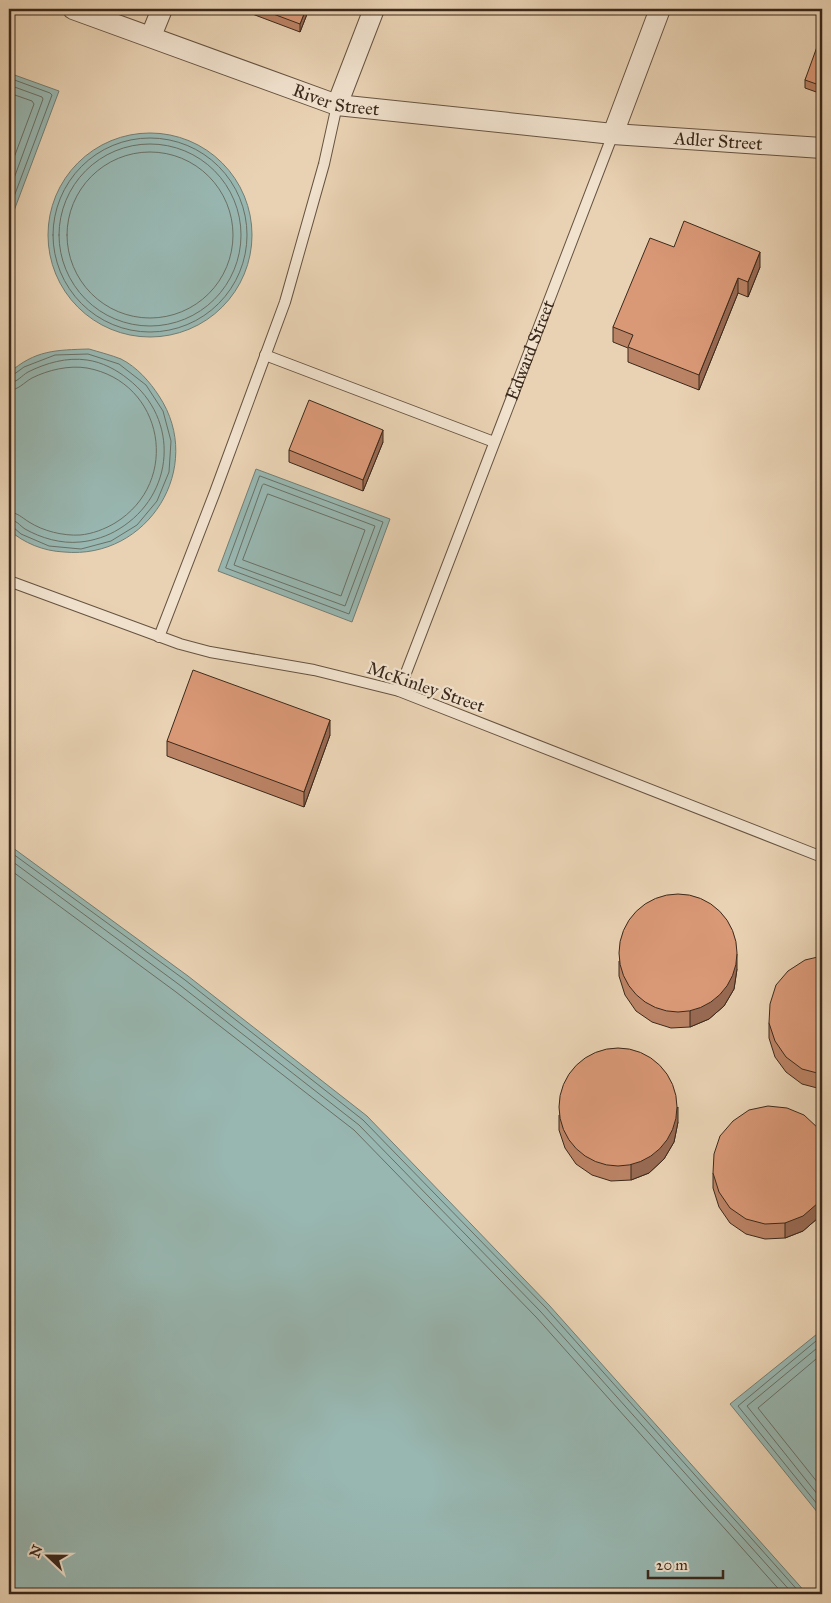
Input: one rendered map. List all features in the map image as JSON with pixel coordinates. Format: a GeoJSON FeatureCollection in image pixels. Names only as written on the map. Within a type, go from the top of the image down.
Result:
{"type":"FeatureCollection","features":[{"type":"Feature","properties":{"kind":"street","name":"River Street"},"geometry":{"type":"LineString","coordinates":[[73,9],[151,36],[337,106],[613,134]]}},
{"type":"Feature","properties":{"kind":"street"},"geometry":{"type":"LineString","coordinates":[[151,36],[162,9]]}},
{"type":"Feature","properties":{"kind":"street"},"geometry":{"type":"LineString","coordinates":[[337,106],[374,9]]}},
{"type":"Feature","properties":{"kind":"street","name":"Edward Street"},"geometry":{"type":"LineString","coordinates":[[613,134],[660,9]]}},
{"type":"Feature","properties":{"kind":"street","name":"Adler Street"},"geometry":{"type":"LineString","coordinates":[[613,134],[822,148]]}},
{"type":"Feature","properties":{"kind":"lane"},"geometry":{"type":"LineString","coordinates":[[159,637],[285,302],[324,164],[337,106]]}},
{"type":"Feature","properties":{"kind":"lane","name":"Edward Street"},"geometry":{"type":"LineString","coordinates":[[399,691],[613,134]]}},
{"type":"Feature","properties":{"kind":"lane"},"geometry":{"type":"LineString","coordinates":[[265,355],[494,442]]}},
{"type":"Feature","properties":{"kind":"lane","name":"McKinley Street"},"geometry":{"type":"LineString","coordinates":[[9,581],[180,644],[210,652],[314,670],[399,691],[822,856]]}},
{"type":"Feature","properties":{"kind":"water"},"geometry":{"type":"Polygon","coordinates":[[[9,73],[59,91],[9,224],[9,73]]]}},
{"type":"Feature","properties":{"kind":"water"},"geometry":{"type":"Polygon","coordinates":[[[150,133],[180,137],[198,145],[215,156],[229,170],[240,187],[248,205],[252,235],[248,265],[240,283],[229,300],[215,314],[198,325],[180,333],[150,337],[120,333],[102,325],[85,314],[71,300],[60,283],[52,265],[48,235],[52,205],[60,187],[71,170],[85,156],[102,145],[120,137],[150,133]]]}},
{"type":"Feature","properties":{"kind":"water"},"geometry":{"type":"Polygon","coordinates":[[[89,349],[127,362],[152,385],[172,423],[176,451],[172,479],[161,504],[143,525],[121,541],[94,551],[64,552],[49,550],[21,539],[9,530],[9,373],[28,360],[46,353],[89,349]]]}},
{"type":"Feature","properties":{"kind":"water"},"geometry":{"type":"Polygon","coordinates":[[[256,469],[390,519],[352,622],[218,571],[256,469]]]}},
{"type":"Feature","properties":{"kind":"water"},"geometry":{"type":"Polygon","coordinates":[[[9,845],[188,976],[367,1116],[549,1305],[807,1594],[9,1594],[9,845]]]}},
{"type":"Feature","properties":{"kind":"water"},"geometry":{"type":"Polygon","coordinates":[[[822,1330],[822,1518],[730,1404],[822,1330]]]}},
{"type":"Feature","properties":{"kind":"building"},"geometry":{"type":"Polygon","coordinates":[[[260,9],[306,9],[300,24],[260,9]]]}},
{"type":"Feature","properties":{"kind":"building"},"geometry":{"type":"Polygon","coordinates":[[[818,44],[822,45],[822,86],[805,80],[818,44]]]}},
{"type":"Feature","properties":{"kind":"building"},"geometry":{"type":"Polygon","coordinates":[[[684,221],[760,252],[748,282],[738,278],[699,375],[628,347],[633,335],[613,327],[650,238],[674,247],[684,221]]]}},
{"type":"Feature","properties":{"kind":"building"},"geometry":{"type":"Polygon","coordinates":[[[309,400],[383,430],[363,480],[289,450],[309,400]]]}},
{"type":"Feature","properties":{"kind":"building"},"geometry":{"type":"Polygon","coordinates":[[[193,670],[330,720],[304,792],[167,741],[193,670]]]}},
{"type":"Feature","properties":{"kind":"building"},"geometry":{"type":"Polygon","coordinates":[[[678,894],[701,898],[720,911],[733,930],[737,953],[733,976],[720,995],[701,1008],[678,1012],[655,1008],[636,995],[623,976],[619,953],[623,930],[636,911],[655,898],[678,894]]]}},
{"type":"Feature","properties":{"kind":"building"},"geometry":{"type":"Polygon","coordinates":[[[822,956],[821,1074],[802,1069],[786,1057],[775,1041],[769,1023],[770,1004],[776,985],[788,971],[805,960],[822,956]]]}},
{"type":"Feature","properties":{"kind":"building"},"geometry":{"type":"Polygon","coordinates":[[[618,1048],[641,1052],[660,1065],[673,1084],[677,1107],[673,1130],[660,1149],[641,1162],[618,1166],[595,1162],[576,1149],[563,1130],[559,1107],[563,1084],[576,1065],[595,1052],[618,1048]]]}},
{"type":"Feature","properties":{"kind":"building"},"geometry":{"type":"Polygon","coordinates":[[[768,1106],[787,1108],[804,1115],[822,1134],[822,1195],[818,1203],[803,1216],[785,1223],[765,1224],[746,1219],[730,1208],[719,1192],[713,1173],[714,1154],[720,1136],[733,1121],[749,1110],[768,1106]]]}}]}
